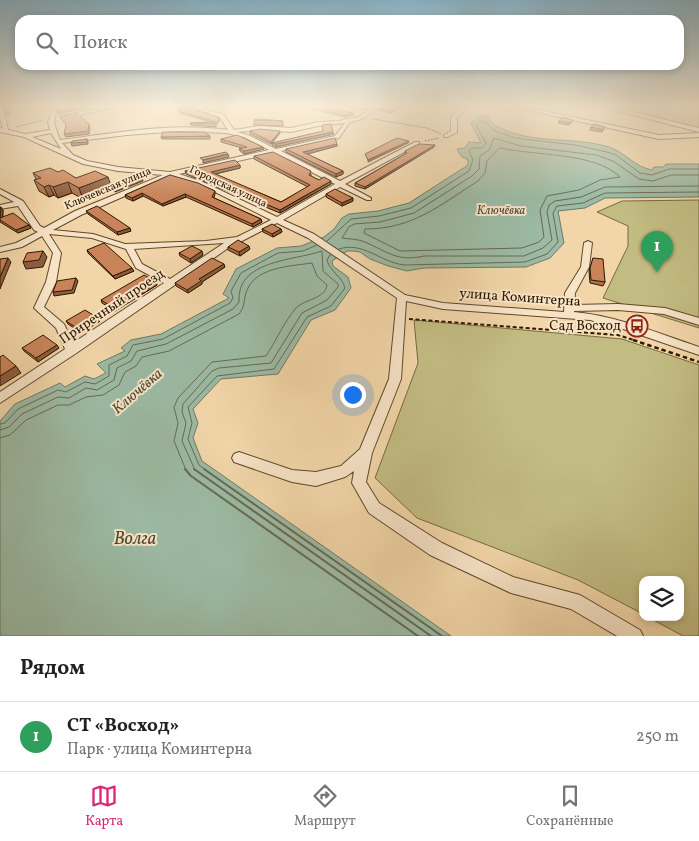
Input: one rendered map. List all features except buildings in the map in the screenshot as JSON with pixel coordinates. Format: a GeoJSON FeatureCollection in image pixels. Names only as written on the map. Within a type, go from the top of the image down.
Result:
{"type":"FeatureCollection","features":[{"type":"Feature","properties":{"kind":"street"},"geometry":{"type":"LineString","coordinates":[[28,137],[74,157]]}},
{"type":"Feature","properties":{"kind":"street","name":"Городская улица"},"geometry":{"type":"LineString","coordinates":[[56,137],[58,142],[74,157],[96,166],[171,174],[201,183],[311,236],[346,261]]}},
{"type":"Feature","properties":{"kind":"street"},"geometry":{"type":"LineString","coordinates":[[58,142],[115,137]]}},
{"type":"Feature","properties":{"kind":"street"},"geometry":{"type":"LineString","coordinates":[[242,137],[369,199]]}},
{"type":"Feature","properties":{"kind":"street"},"geometry":{"type":"LineString","coordinates":[[171,174],[275,152],[334,137]]}},
{"type":"Feature","properties":{"kind":"street"},"geometry":{"type":"LineString","coordinates":[[0,191],[20,203],[37,228],[43,231],[93,236],[129,247],[206,243],[239,238],[300,208],[340,184],[417,143]]}},
{"type":"Feature","properties":{"kind":"street","name":"Ключевская улица"},"geometry":{"type":"LineString","coordinates":[[0,250],[19,245],[78,213],[171,174]]}},
{"type":"Feature","properties":{"kind":"street"},"geometry":{"type":"LineString","coordinates":[[0,207],[20,203]]}},
{"type":"Feature","properties":{"kind":"street"},"geometry":{"type":"LineString","coordinates":[[43,231],[57,253],[51,282],[39,308],[60,326],[71,351]]}},
{"type":"Feature","properties":{"kind":"street","name":"Приречный проезд"},"geometry":{"type":"LineString","coordinates":[[0,398],[239,238]]}},
{"type":"Feature","properties":{"kind":"street"},"geometry":{"type":"LineString","coordinates":[[588,243],[585,267],[570,293],[569,311],[618,307],[665,311],[699,322]]}},
{"type":"Feature","properties":{"kind":"street"},"geometry":{"type":"LineString","coordinates":[[0,256],[19,245]]}},
{"type":"Feature","properties":{"kind":"street"},"geometry":{"type":"LineString","coordinates":[[129,247],[139,266],[171,283]]}},
{"type":"Feature","properties":{"kind":"street","name":"улица Коминтерна"},"geometry":{"type":"LineString","coordinates":[[346,261],[402,298],[443,306],[569,311],[622,325],[699,351]]}},
{"type":"Feature","properties":{"kind":"street"},"geometry":{"type":"LineString","coordinates":[[402,298],[395,379],[365,453],[359,483],[374,508],[436,549],[511,585],[574,601],[634,636]]}},
{"type":"Feature","properties":{"kind":"street"},"geometry":{"type":"LineString","coordinates":[[239,458],[292,476],[316,479],[345,471],[365,453]]}},
{"type":"Feature","properties":{"kind":"path"},"geometry":{"type":"LineString","coordinates":[[417,143],[443,137]]}},
{"type":"Feature","properties":{"kind":"path"},"geometry":{"type":"LineString","coordinates":[[401,319],[618,335],[699,362]]}},
{"type":"Feature","properties":{"kind":"shaded area"},"geometry":{"type":"Polygon","coordinates":[[[699,200],[699,328],[603,298],[628,246],[628,226],[597,212],[622,201],[699,200]]]}},
{"type":"Feature","properties":{"kind":"shaded area"},"geometry":{"type":"Polygon","coordinates":[[[414,320],[622,339],[699,365],[699,636],[683,636],[655,621],[684,621],[684,576],[639,576],[639,612],[578,580],[417,518],[375,478],[418,363],[414,320]]]}},
{"type":"Feature","properties":{"kind":"water"},"geometry":{"type":"Polygon","coordinates":[[[478,137],[528,137],[609,147],[641,166],[652,170],[654,167],[663,167],[666,164],[699,164],[699,197],[605,198],[585,208],[558,211],[564,243],[550,258],[526,267],[424,268],[407,271],[370,259],[360,252],[347,251],[332,261],[333,266],[348,277],[351,288],[335,310],[311,320],[278,374],[221,379],[193,409],[198,423],[193,438],[202,461],[451,636],[0,636],[0,421],[15,404],[60,383],[65,387],[85,376],[94,379],[106,373],[97,364],[125,351],[121,348],[131,340],[161,334],[229,298],[223,294],[236,269],[277,248],[301,246],[324,237],[334,229],[342,218],[349,214],[378,211],[409,203],[468,165],[468,160],[461,156],[457,149],[465,148],[469,142],[481,143],[478,137]]]}},
{"type":"Feature","properties":{"kind":"place","name":"СТ «Восход»"},"geometry":{"type":"Point","coordinates":[657,272]}},
{"type":"Feature","properties":{"kind":"place","name":"Сад Восход"},"geometry":{"type":"Point","coordinates":[637,326]}},
{"type":"Feature","properties":{"kind":"water label","name":"Ключёвка"},"geometry":{"type":"Point","coordinates":[501,211]}},
{"type":"Feature","properties":{"kind":"water label","name":"Ключёвка"},"geometry":{"type":"Point","coordinates":[138,392]}},
{"type":"Feature","properties":{"kind":"water label","name":"Волга"},"geometry":{"type":"Point","coordinates":[135,539]}}]}
